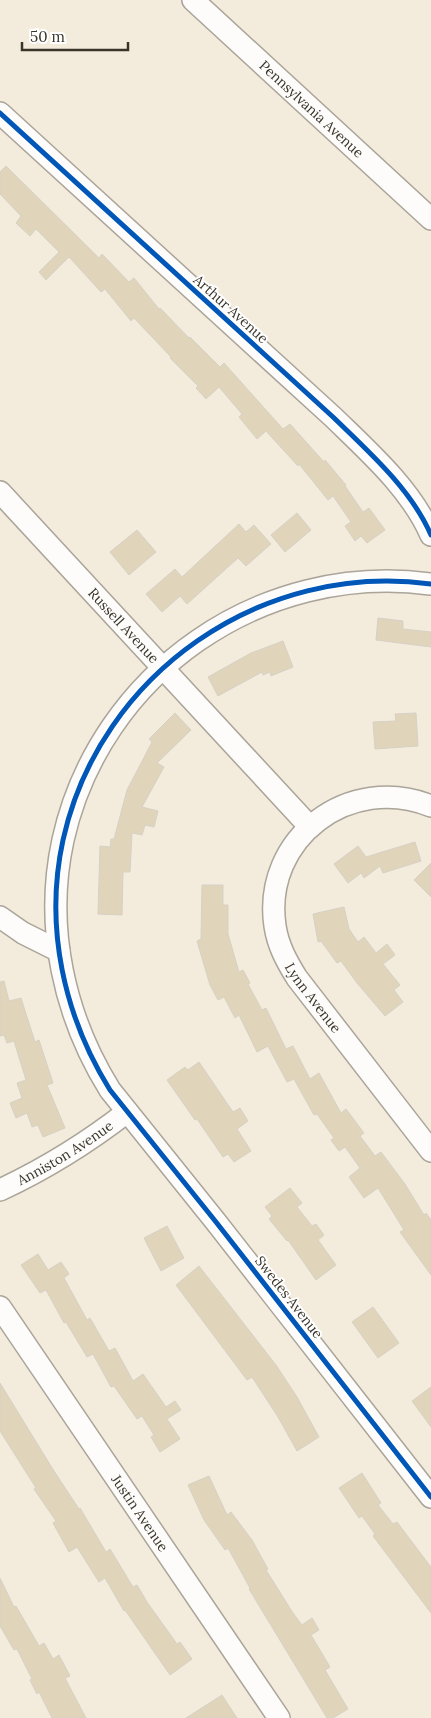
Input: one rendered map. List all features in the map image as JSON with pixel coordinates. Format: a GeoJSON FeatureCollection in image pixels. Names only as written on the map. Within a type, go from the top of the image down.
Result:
{"type":"FeatureCollection","features":[{"type":"Feature","properties":{"kind":"street","name":"Pennsylvania Avenue"},"geometry":{"type":"LineString","coordinates":[[193,0],[431,219]]}},
{"type":"Feature","properties":{"kind":"street","name":"Arthur Avenue"},"geometry":{"type":"LineString","coordinates":[[0,113],[333,417],[374,457],[405,493],[431,535]]}},
{"type":"Feature","properties":{"kind":"street","name":"Russell Avenue"},"geometry":{"type":"LineString","coordinates":[[0,492],[310,827]]}},
{"type":"Feature","properties":{"kind":"street","name":"Anniston Avenue"},"geometry":{"type":"LineString","coordinates":[[0,1190],[62,1157],[101,1132],[127,1112],[99,1072],[81,1036],[68,996],[59,951],[56,923],[57,882],[63,842],[74,802],[90,764],[111,729],[136,696],[163,668],[231,619],[269,602],[308,590],[369,581],[410,581],[431,584]]}},
{"type":"Feature","properties":{"kind":"street","name":"Lynn Avenue"},"geometry":{"type":"LineString","coordinates":[[431,806],[407,798],[383,797],[347,804],[326,814],[310,827],[292,848],[278,878],[274,902],[275,926],[281,950],[297,978],[431,1151]]}},
{"type":"Feature","properties":{"kind":"street"},"geometry":{"type":"LineString","coordinates":[[0,918],[59,951]]}},
{"type":"Feature","properties":{"kind":"street","name":"Swedes Avenue"},"geometry":{"type":"LineString","coordinates":[[127,1112],[216,1222],[431,1497]]}},
{"type":"Feature","properties":{"kind":"street","name":"Justin Avenue"},"geometry":{"type":"LineString","coordinates":[[0,1307],[279,1718]]}},
{"type":"Feature","properties":{"kind":"building"},"geometry":{"type":"Polygon","coordinates":[[[6,166],[99,258],[102,254],[129,282],[134,278],[159,309],[189,338],[220,367],[224,363],[283,429],[290,424],[346,485],[363,512],[369,508],[385,530],[367,543],[361,536],[355,541],[345,526],[351,522],[333,496],[328,500],[299,464],[298,466],[266,431],[257,439],[239,417],[242,414],[219,387],[206,399],[196,388],[198,386],[134,318],[131,321],[105,289],[101,292],[69,257],[46,280],[39,272],[59,252],[36,229],[30,236],[16,223],[21,216],[0,194],[0,172],[6,166]]]}},
{"type":"Feature","properties":{"kind":"building"},"geometry":{"type":"Polygon","coordinates":[[[297,513],[311,530],[285,552],[271,535],[297,513]]]}},
{"type":"Feature","properties":{"kind":"building"},"geometry":{"type":"Polygon","coordinates":[[[239,524],[246,532],[254,525],[271,544],[246,566],[238,558],[187,604],[180,596],[162,612],[146,594],[175,569],[182,577],[239,524]]]}},
{"type":"Feature","properties":{"kind":"building"},"geometry":{"type":"Polygon","coordinates":[[[137,530],[156,552],[129,575],[110,552],[137,530]]]}},
{"type":"Feature","properties":{"kind":"building"},"geometry":{"type":"Polygon","coordinates":[[[378,618],[403,621],[403,629],[431,632],[431,647],[376,640],[378,618]]]}},
{"type":"Feature","properties":{"kind":"building"},"geometry":{"type":"Polygon","coordinates":[[[283,641],[293,667],[271,676],[270,672],[263,675],[262,672],[218,696],[208,677],[251,653],[283,641]]]}},
{"type":"Feature","properties":{"kind":"building"},"geometry":{"type":"Polygon","coordinates":[[[175,713],[191,730],[157,763],[164,767],[142,807],[158,811],[154,827],[145,825],[142,835],[132,833],[130,872],[123,872],[122,915],[98,914],[100,846],[110,847],[111,839],[114,839],[127,790],[152,742],[149,739],[175,713]]]}},
{"type":"Feature","properties":{"kind":"building"},"geometry":{"type":"Polygon","coordinates":[[[416,713],[418,746],[375,749],[373,722],[396,721],[395,714],[416,713]]]}},
{"type":"Feature","properties":{"kind":"building"},"geometry":{"type":"Polygon","coordinates":[[[415,842],[421,861],[383,873],[380,866],[364,878],[361,873],[348,883],[334,864],[358,846],[366,857],[415,842]]]}},
{"type":"Feature","properties":{"kind":"building"},"geometry":{"type":"Polygon","coordinates":[[[431,863],[431,897],[414,880],[431,863]]]}},
{"type":"Feature","properties":{"kind":"building"},"geometry":{"type":"Polygon","coordinates":[[[202,885],[223,885],[223,905],[228,905],[228,934],[239,972],[243,970],[262,1010],[266,1008],[286,1049],[293,1046],[310,1079],[319,1073],[341,1113],[346,1109],[364,1133],[360,1136],[375,1156],[381,1152],[405,1184],[424,1215],[426,1213],[431,1220],[431,1275],[400,1232],[404,1230],[378,1188],[364,1198],[349,1177],[360,1168],[345,1147],[339,1151],[331,1140],[334,1138],[317,1114],[314,1115],[294,1079],[287,1082],[268,1046],[257,1052],[239,1015],[235,1018],[224,997],[218,1000],[210,985],[197,941],[201,939],[202,885]]]}},
{"type":"Feature","properties":{"kind":"building"},"geometry":{"type":"Polygon","coordinates":[[[344,907],[349,929],[358,942],[364,937],[376,953],[387,944],[395,955],[383,964],[400,985],[394,990],[403,1002],[385,1016],[341,961],[337,963],[321,941],[318,942],[313,914],[344,907]]]}},
{"type":"Feature","properties":{"kind":"building"},"geometry":{"type":"Polygon","coordinates":[[[4,981],[9,1001],[21,998],[35,1042],[39,1040],[53,1083],[47,1085],[65,1128],[43,1137],[38,1125],[32,1127],[27,1113],[16,1118],[10,1103],[22,1098],[17,1083],[26,1080],[14,1041],[7,1043],[4,1035],[0,1036],[0,982],[4,981]]]}},
{"type":"Feature","properties":{"kind":"building"},"geometry":{"type":"Polygon","coordinates":[[[199,1062],[233,1112],[240,1108],[248,1121],[237,1129],[251,1151],[234,1162],[228,1154],[223,1157],[167,1080],[185,1067],[188,1070],[199,1062]]]}},
{"type":"Feature","properties":{"kind":"building"},"geometry":{"type":"Polygon","coordinates":[[[290,1188],[302,1203],[297,1207],[312,1226],[316,1224],[324,1235],[318,1240],[336,1265],[316,1280],[288,1240],[269,1219],[272,1216],[265,1207],[290,1188]]]}},
{"type":"Feature","properties":{"kind":"building"},"geometry":{"type":"Polygon","coordinates":[[[167,1226],[184,1258],[161,1271],[144,1238],[167,1226]]]}},
{"type":"Feature","properties":{"kind":"building"},"geometry":{"type":"Polygon","coordinates":[[[38,1254],[48,1270],[61,1262],[69,1274],[64,1278],[87,1320],[90,1318],[109,1351],[115,1348],[133,1381],[143,1374],[166,1407],[175,1401],[181,1410],[167,1419],[180,1439],[160,1452],[151,1437],[154,1435],[142,1416],[137,1419],[114,1386],[111,1387],[93,1354],[87,1357],[66,1322],[64,1323],[46,1290],[40,1293],[21,1265],[38,1254]]]}},
{"type":"Feature","properties":{"kind":"building"},"geometry":{"type":"Polygon","coordinates":[[[199,1266],[276,1365],[297,1397],[319,1437],[297,1451],[252,1377],[247,1380],[176,1285],[199,1266]]]}},
{"type":"Feature","properties":{"kind":"building"},"geometry":{"type":"Polygon","coordinates":[[[373,1307],[399,1343],[378,1358],[352,1322],[373,1307]]]}},
{"type":"Feature","properties":{"kind":"building"},"geometry":{"type":"Polygon","coordinates":[[[0,1383],[106,1552],[110,1549],[133,1587],[137,1585],[177,1644],[180,1642],[192,1659],[170,1675],[124,1611],[105,1578],[99,1582],[77,1547],[69,1552],[53,1523],[56,1521],[34,1489],[36,1488],[0,1431],[0,1383]]]}},
{"type":"Feature","properties":{"kind":"building"},"geometry":{"type":"Polygon","coordinates":[[[431,1387],[431,1427],[412,1401],[431,1387]]]}},
{"type":"Feature","properties":{"kind":"building"},"geometry":{"type":"Polygon","coordinates":[[[362,1473],[381,1503],[378,1505],[393,1524],[397,1522],[431,1567],[431,1613],[373,1536],[375,1534],[362,1516],[359,1518],[339,1488],[362,1473]]]}},
{"type":"Feature","properties":{"kind":"building"},"geometry":{"type":"Polygon","coordinates":[[[209,1476],[227,1515],[231,1512],[252,1540],[268,1569],[266,1570],[293,1613],[302,1625],[312,1618],[319,1630],[311,1635],[330,1667],[325,1670],[348,1709],[333,1718],[327,1718],[249,1589],[228,1548],[225,1550],[204,1520],[188,1485],[209,1476]]]}},
{"type":"Feature","properties":{"kind":"building"},"geometry":{"type":"Polygon","coordinates":[[[0,1578],[14,1607],[16,1606],[39,1646],[44,1643],[53,1659],[59,1655],[70,1676],[65,1678],[86,1718],[52,1718],[39,1692],[37,1694],[30,1680],[32,1679],[17,1649],[14,1650],[0,1626],[0,1578]]]}},
{"type":"Feature","properties":{"kind":"building"},"geometry":{"type":"Polygon","coordinates":[[[222,1695],[237,1718],[186,1718],[222,1695]]]}},
{"type":"Feature","properties":{"kind":"cycle path"},"geometry":{"type":"LineString","coordinates":[[0,113],[361,444],[401,487],[423,518],[431,535]]}},
{"type":"Feature","properties":{"kind":"cycle path"},"geometry":{"type":"LineString","coordinates":[[431,584],[368,582],[307,591],[250,611],[198,641],[151,680],[112,726],[83,780],[63,840],[56,905],[57,938],[62,970],[70,1001],[94,1062],[110,1090],[431,1497]]}}]}
